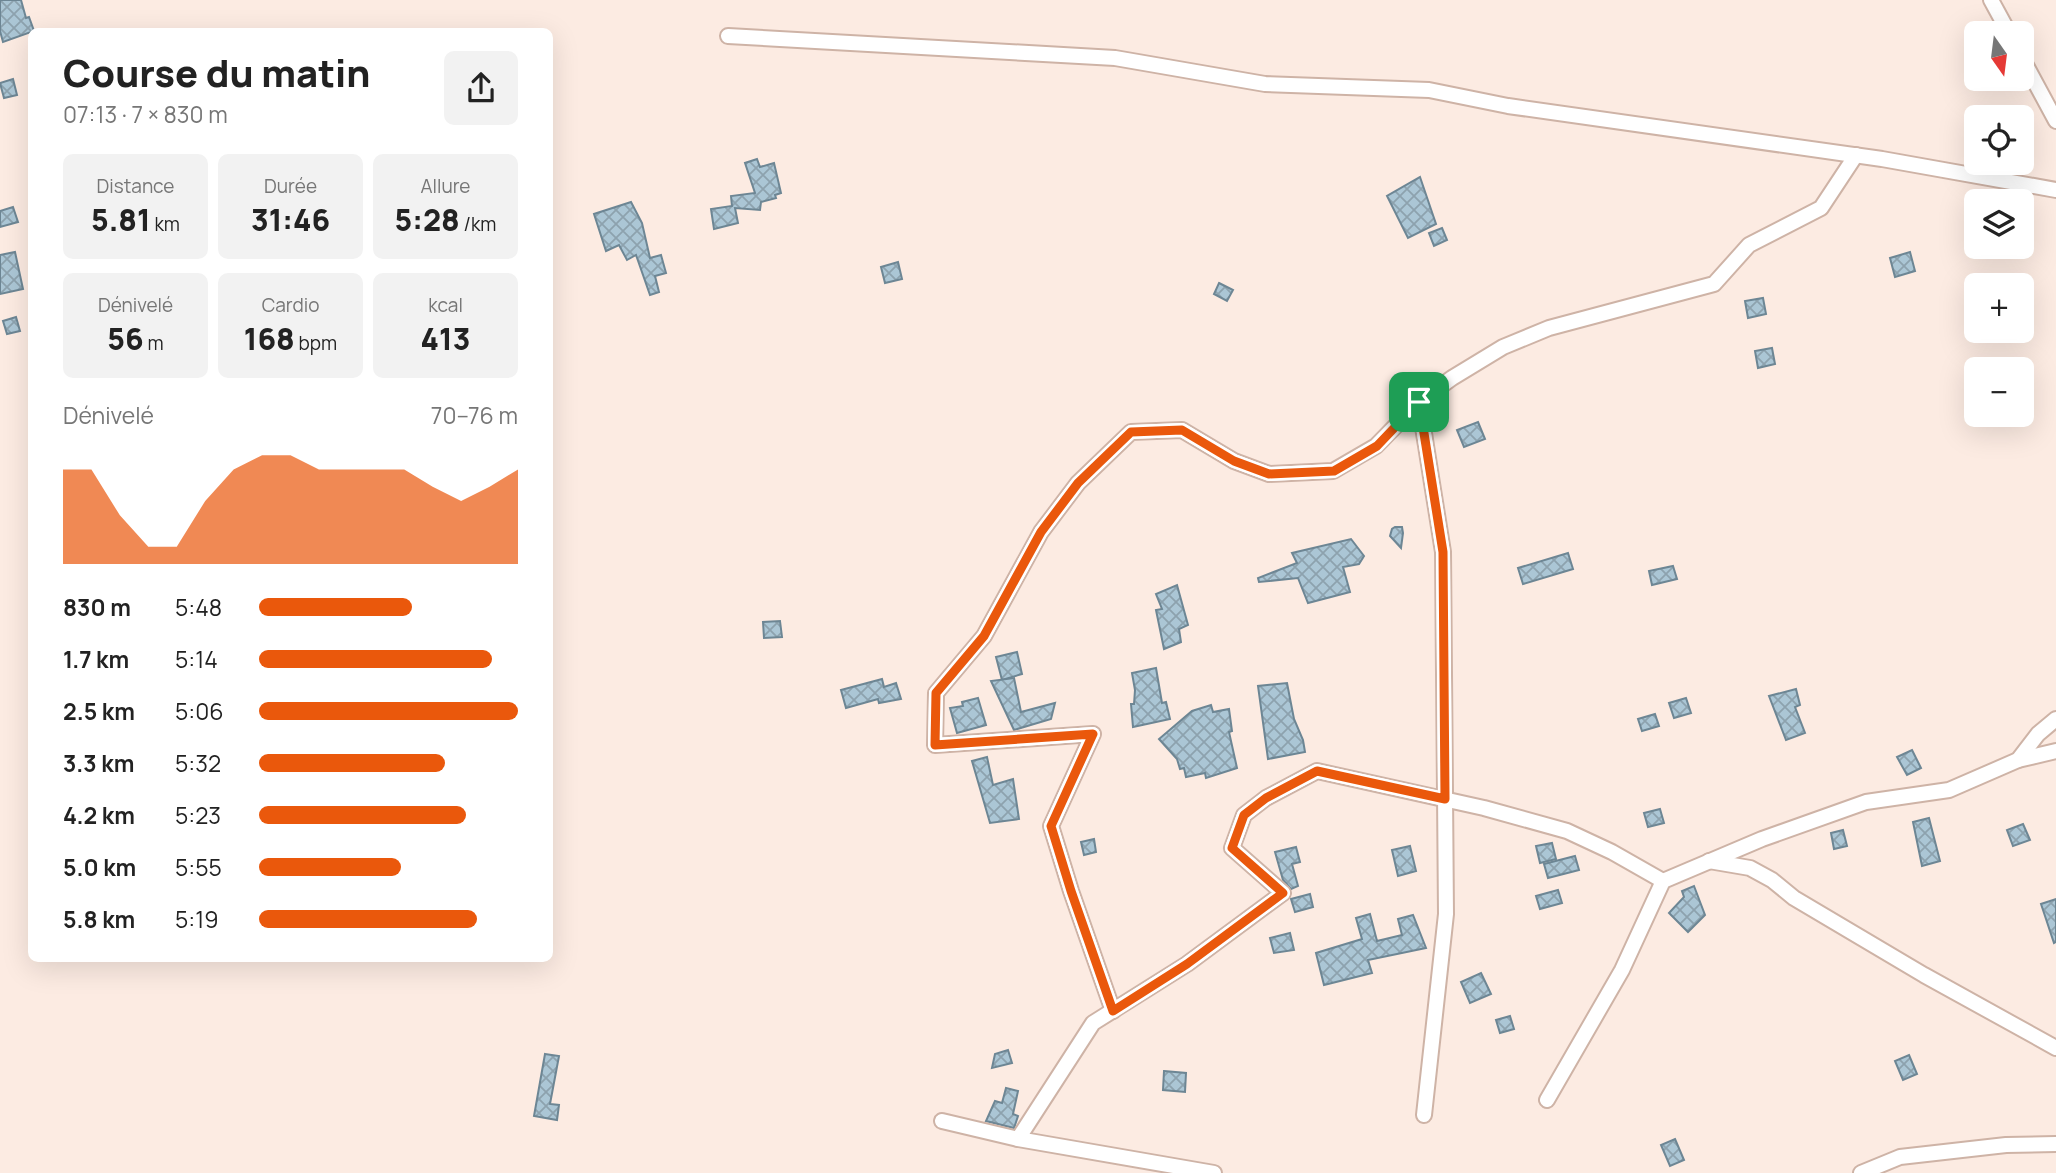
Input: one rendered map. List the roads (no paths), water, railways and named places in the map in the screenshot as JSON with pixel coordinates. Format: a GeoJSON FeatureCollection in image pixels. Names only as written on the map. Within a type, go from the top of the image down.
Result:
{"type":"FeatureCollection","features":[{"type":"Feature","properties":{"kind":"street"},"geometry":{"type":"LineString","coordinates":[[1991,0],[2002,21]]}},
{"type":"Feature","properties":{"kind":"street"},"geometry":{"type":"LineString","coordinates":[[728,36],[1115,58],[1265,84],[1429,90],[1508,106],[1856,155],[2056,190]]}},
{"type":"Feature","properties":{"kind":"street"},"geometry":{"type":"LineString","coordinates":[[2034,80],[2056,121]]}},
{"type":"Feature","properties":{"kind":"street"},"geometry":{"type":"LineString","coordinates":[[1113,1011],[1051,826],[1093,734],[935,745],[936,693],[984,636],[1041,532],[1078,483],[1131,432],[1182,430],[1234,461],[1269,474],[1334,471],[1377,446],[1419,402],[1452,378],[1503,348],[1549,328],[1714,284],[1749,246],[1821,208],[1856,155]]}},
{"type":"Feature","properties":{"kind":"street"},"geometry":{"type":"LineString","coordinates":[[1419,402],[1443,552],[1446,914],[1423,1115]]}},
{"type":"Feature","properties":{"kind":"street"},"geometry":{"type":"LineString","coordinates":[[2018,760],[2038,734],[2056,719]]}},
{"type":"Feature","properties":{"kind":"street"},"geometry":{"type":"LineString","coordinates":[[1547,1100],[1622,970],[1663,881],[1762,839],[1866,802],[1949,790],[2018,760],[2056,751]]}},
{"type":"Feature","properties":{"kind":"street"},"geometry":{"type":"LineString","coordinates":[[1018,1139],[1093,1023],[1187,964],[1283,893],[1232,848],[1244,815],[1266,798],[1317,771],[1445,799],[1567,831],[1612,852],[1663,881]]}},
{"type":"Feature","properties":{"kind":"street"},"geometry":{"type":"LineString","coordinates":[[1709,861],[1751,868],[1772,880],[1794,898],[1900,961],[2056,1048]]}},
{"type":"Feature","properties":{"kind":"street"},"geometry":{"type":"LineString","coordinates":[[942,1121],[1018,1139],[1214,1173]]}},
{"type":"Feature","properties":{"kind":"street"},"geometry":{"type":"LineString","coordinates":[[1861,1173],[1900,1157],[2006,1145],[2056,1144]]}}]}
